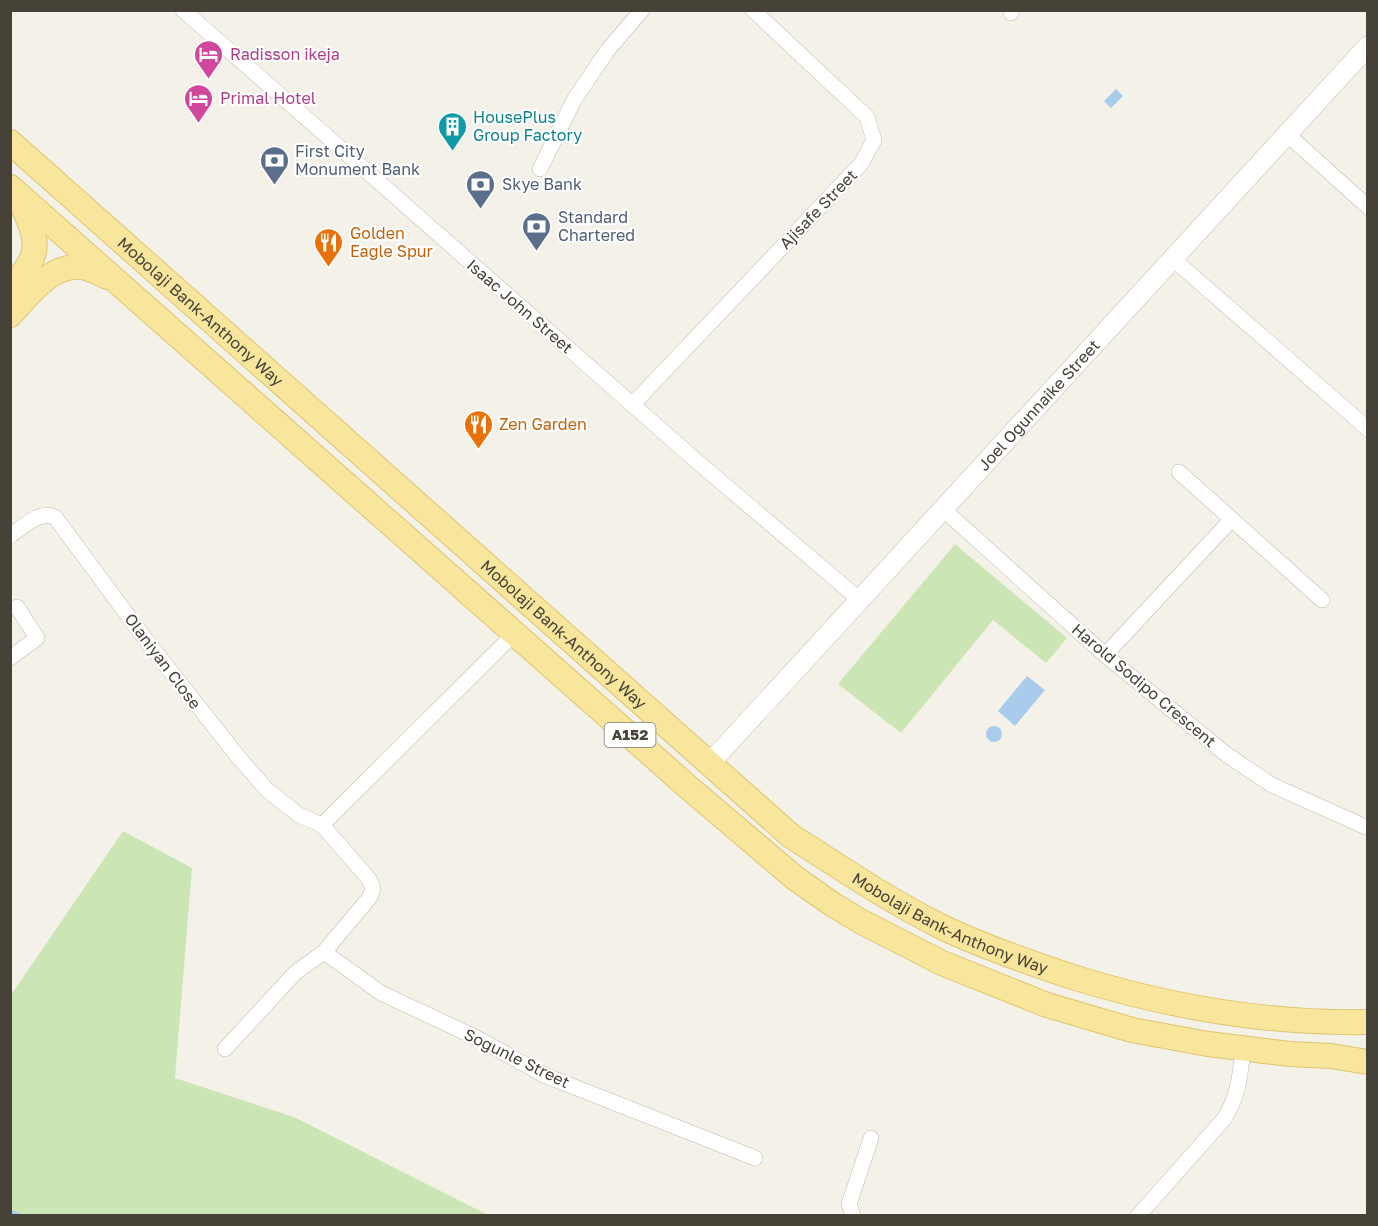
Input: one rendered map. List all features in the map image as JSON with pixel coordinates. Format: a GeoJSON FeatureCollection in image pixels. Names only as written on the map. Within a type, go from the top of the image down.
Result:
{"type":"FeatureCollection","features":[{"type":"Feature","properties":{"kind":"main road","name":"Mobolaji Bank-Anthony Way"},"geometry":{"type":"LineString","coordinates":[[10,142],[791,836],[908,909],[989,948],[1048,970],[1134,995],[1196,1008],[1297,1021],[1368,1022]]}},
{"type":"Feature","properties":{"kind":"main road","name":"Mobolaji Bank-Anthony Way"},"geometry":{"type":"LineString","coordinates":[[14,190],[756,846],[832,904],[942,963],[1047,1005],[1142,1032],[1208,1044],[1290,1054],[1331,1056],[1368,1062]]}},
{"type":"Feature","properties":{"kind":"main road"},"geometry":{"type":"LineString","coordinates":[[10,288],[28,270],[35,250],[33,228],[14,190]]}},
{"type":"Feature","properties":{"kind":"main road"},"geometry":{"type":"LineString","coordinates":[[10,315],[40,282],[61,269],[82,267],[116,280]]}},
{"type":"Feature","properties":{"kind":"street","name":"Isaac John Street"},"geometry":{"type":"LineString","coordinates":[[183,10],[632,405],[860,600]]}},
{"type":"Feature","properties":{"kind":"street"},"geometry":{"type":"LineString","coordinates":[[540,169],[574,100],[607,51],[642,10]]}},
{"type":"Feature","properties":{"kind":"street","name":"Ajisafe Street"},"geometry":{"type":"LineString","coordinates":[[632,405],[861,164],[874,141],[867,117],[753,10]]}},
{"type":"Feature","properties":{"kind":"street","name":"Joel Ogunnaike Street"},"geometry":{"type":"LineString","coordinates":[[710,763],[1368,46]]}},
{"type":"Feature","properties":{"kind":"street"},"geometry":{"type":"LineString","coordinates":[[1287,134],[1368,207]]}},
{"type":"Feature","properties":{"kind":"street"},"geometry":{"type":"LineString","coordinates":[[1173,259],[1368,429]]}},
{"type":"Feature","properties":{"kind":"street"},"geometry":{"type":"LineString","coordinates":[[1179,472],[1322,600]]}},
{"type":"Feature","properties":{"kind":"street","name":"Harold Sodipo Crescent"},"geometry":{"type":"LineString","coordinates":[[943,509],[1106,655],[1227,755],[1272,785],[1368,828]]}},
{"type":"Feature","properties":{"kind":"street","name":"Olaniyan Close"},"geometry":{"type":"LineString","coordinates":[[10,536],[38,516],[48,514],[55,517],[146,640],[239,758],[267,790],[299,815],[322,825]]}},
{"type":"Feature","properties":{"kind":"street"},"geometry":{"type":"LineString","coordinates":[[1106,655],[1232,519]]}},
{"type":"Feature","properties":{"kind":"street"},"geometry":{"type":"LineString","coordinates":[[10,658],[37,638],[17,607]]}},
{"type":"Feature","properties":{"kind":"street"},"geometry":{"type":"LineString","coordinates":[[225,1049],[295,973],[324,952],[370,897],[373,888],[369,879],[322,825],[515,633]]}},
{"type":"Feature","properties":{"kind":"street","name":"Sogunle Street"},"geometry":{"type":"LineString","coordinates":[[324,952],[381,993],[477,1038],[544,1075],[755,1158]]}},
{"type":"Feature","properties":{"kind":"street"},"geometry":{"type":"LineString","coordinates":[[1138,1215],[1233,1103],[1239,1084],[1242,1048]]}},
{"type":"Feature","properties":{"kind":"street"},"geometry":{"type":"LineString","coordinates":[[853,1215],[849,1204],[871,1138]]}},
{"type":"Feature","properties":{"kind":"green space"},"geometry":{"type":"Polygon","coordinates":[[[955,544],[1067,638],[1046,663],[993,620],[901,733],[838,684],[955,544]]]}},
{"type":"Feature","properties":{"kind":"green space"},"geometry":{"type":"Polygon","coordinates":[[[123,831],[192,868],[175,1078],[294,1117],[488,1215],[11,1215],[11,995],[123,831]]]}},
{"type":"Feature","properties":{"kind":"water"},"geometry":{"type":"Polygon","coordinates":[[[1116,89],[1123,96],[1111,108],[1104,101],[1116,89]]]}},
{"type":"Feature","properties":{"kind":"water"},"geometry":{"type":"Polygon","coordinates":[[[1027,676],[1045,690],[1015,726],[998,711],[1027,676]]]}},
{"type":"Feature","properties":{"kind":"water"},"geometry":{"type":"Polygon","coordinates":[[[991,726],[997,726],[1002,734],[1000,740],[991,742],[986,737],[986,731],[991,726]]]}},
{"type":"Feature","properties":{"kind":"waterway"},"geometry":{"type":"LineString","coordinates":[[10,1212],[22,1216]]}},
{"type":"Feature","properties":{"kind":"place","name":"Radisson ikeja"},"geometry":{"type":"Point","coordinates":[209,80]}},
{"type":"Feature","properties":{"kind":"place","name":"Primal Hotel"},"geometry":{"type":"Point","coordinates":[199,124]}},
{"type":"Feature","properties":{"kind":"place","name":"HousePlus Group Factory"},"geometry":{"type":"Point","coordinates":[452,152]}},
{"type":"Feature","properties":{"kind":"place","name":"First City Monument Bank"},"geometry":{"type":"Point","coordinates":[274,186]}},
{"type":"Feature","properties":{"kind":"place","name":"Skye Bank"},"geometry":{"type":"Point","coordinates":[481,210]}},
{"type":"Feature","properties":{"kind":"place","name":"Standard Chartered"},"geometry":{"type":"Point","coordinates":[537,252]}},
{"type":"Feature","properties":{"kind":"place","name":"Golden Eagle Spur"},"geometry":{"type":"Point","coordinates":[329,268]}},
{"type":"Feature","properties":{"kind":"place","name":"Zen Garden"},"geometry":{"type":"Point","coordinates":[478,450]}}]}
